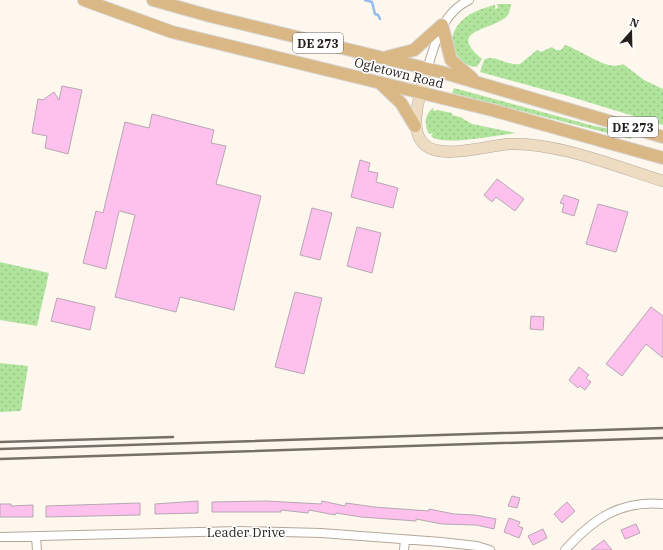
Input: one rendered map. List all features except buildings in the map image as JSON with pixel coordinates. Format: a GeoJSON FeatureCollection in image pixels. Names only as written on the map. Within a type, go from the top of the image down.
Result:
{"type":"FeatureCollection","features":[{"type":"Feature","properties":{"kind":"main road","name":"Ogletown Road"},"geometry":{"type":"LineString","coordinates":[[84,0],[172,32],[379,82],[543,124],[663,158]]}},
{"type":"Feature","properties":{"kind":"main road","name":"Ogletown Road"},"geometry":{"type":"LineString","coordinates":[[154,0],[210,16],[478,82],[663,137]]}},
{"type":"Feature","properties":{"kind":"main road"},"geometry":{"type":"LineString","coordinates":[[381,58],[414,50],[442,25],[451,60],[456,66],[478,82]]}},
{"type":"Feature","properties":{"kind":"main road"},"geometry":{"type":"LineString","coordinates":[[379,82],[401,102],[415,126]]}},
{"type":"Feature","properties":{"kind":"street"},"geometry":{"type":"LineString","coordinates":[[469,0],[451,13],[442,25],[435,42],[421,93],[415,126],[422,143],[435,150],[453,151],[508,144],[540,145],[663,181]]}},
{"type":"Feature","properties":{"kind":"street"},"geometry":{"type":"LineString","coordinates":[[565,550],[584,530],[618,508],[635,504],[663,504]]}},
{"type":"Feature","properties":{"kind":"street","name":"Leader Drive"},"geometry":{"type":"LineString","coordinates":[[0,537],[239,531],[321,533],[462,545],[490,550]]}},
{"type":"Feature","properties":{"kind":"street"},"geometry":{"type":"LineString","coordinates":[[36,537],[37,550]]}},
{"type":"Feature","properties":{"kind":"street"},"geometry":{"type":"LineString","coordinates":[[404,550],[405,540]]}},
{"type":"Feature","properties":{"kind":"green space"},"geometry":{"type":"Polygon","coordinates":[[[497,4],[511,4],[508,15],[500,21],[475,32],[470,36],[468,42],[472,49],[482,59],[477,67],[463,63],[458,57],[451,43],[456,28],[460,22],[472,13],[495,5],[495,9],[498,8],[497,4]]]}},
{"type":"Feature","properties":{"kind":"green space"},"geometry":{"type":"Polygon","coordinates":[[[565,45],[602,63],[617,66],[623,64],[644,80],[663,89],[663,125],[568,96],[480,72],[484,60],[488,58],[511,64],[520,64],[537,50],[541,52],[552,47],[556,50],[561,50],[565,45]]]}},
{"type":"Feature","properties":{"kind":"green space"},"geometry":{"type":"Polygon","coordinates":[[[454,88],[594,126],[632,133],[631,139],[452,93],[454,88]]]}},
{"type":"Feature","properties":{"kind":"green space"},"geometry":{"type":"Polygon","coordinates":[[[433,108],[434,111],[437,110],[452,113],[452,115],[460,117],[472,124],[516,133],[458,140],[437,139],[431,136],[433,133],[429,134],[426,127],[426,117],[433,108]]]}},
{"type":"Feature","properties":{"kind":"green space"},"geometry":{"type":"Polygon","coordinates":[[[0,262],[49,273],[37,326],[0,320],[0,262]]]}},
{"type":"Feature","properties":{"kind":"green space"},"geometry":{"type":"Polygon","coordinates":[[[0,363],[28,366],[21,411],[0,412],[0,363]]]}},
{"type":"Feature","properties":{"kind":"waterway"},"geometry":{"type":"LineString","coordinates":[[365,0],[372,2],[375,14],[378,15],[380,19]]}},
{"type":"Feature","properties":{"kind":"railway"},"geometry":{"type":"LineString","coordinates":[[0,449],[663,428]]}},
{"type":"Feature","properties":{"kind":"railway"},"geometry":{"type":"LineString","coordinates":[[0,442],[173,437]]}},
{"type":"Feature","properties":{"kind":"railway"},"geometry":{"type":"LineString","coordinates":[[0,459],[663,438]]}}]}
